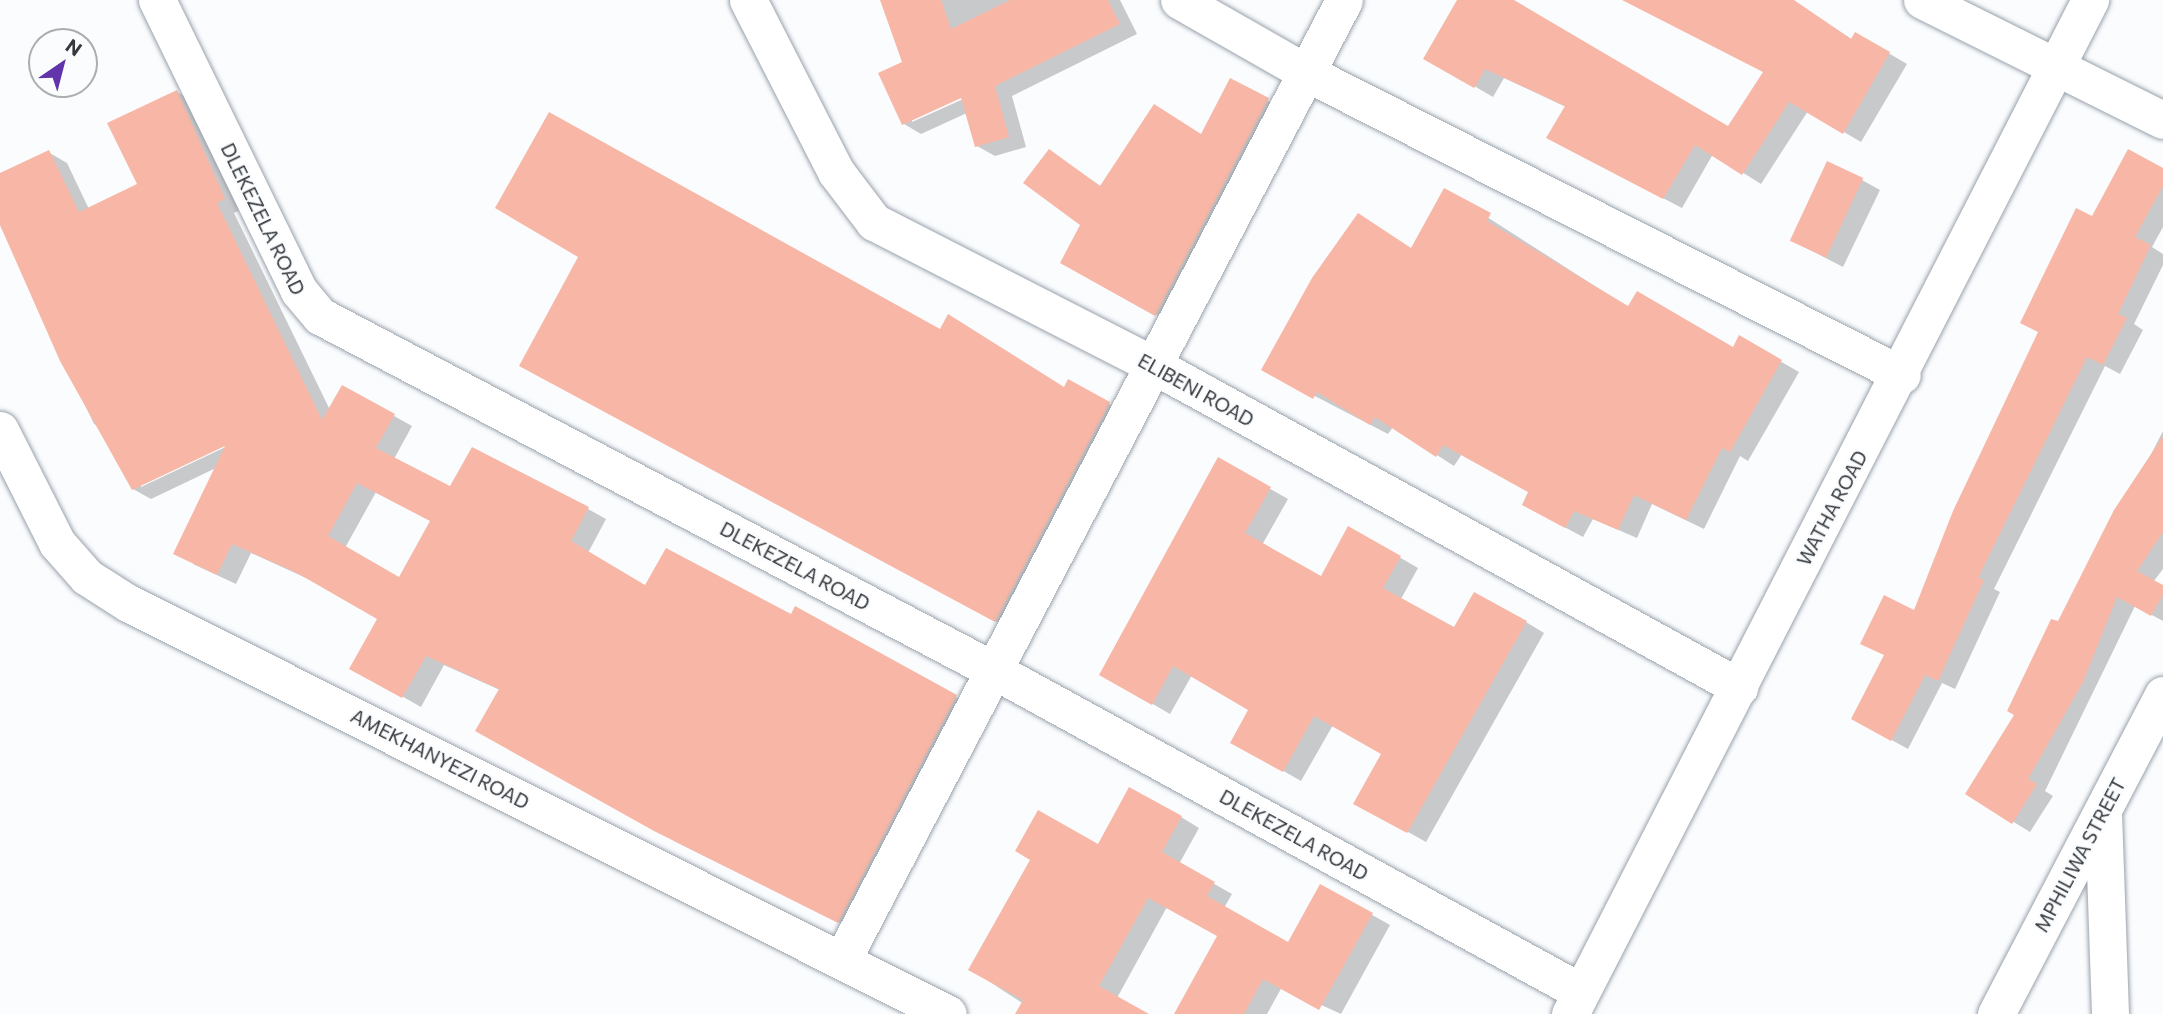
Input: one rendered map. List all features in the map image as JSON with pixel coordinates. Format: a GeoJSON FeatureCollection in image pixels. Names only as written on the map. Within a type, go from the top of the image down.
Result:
{"type":"FeatureCollection","features":[{"type":"Feature","properties":{"kind":"street","name":"DLEKEZELA ROAD"},"geometry":{"type":"LineString","coordinates":[[157,0],[307,307],[995,671],[1576,1003]]}},
{"type":"Feature","properties":{"kind":"street","name":"ELIBENI ROAD"},"geometry":{"type":"LineString","coordinates":[[748,0],[835,172],[874,222],[1153,365],[1739,687]]}},
{"type":"Feature","properties":{"kind":"street"},"geometry":{"type":"LineString","coordinates":[[1179,0],[1307,73],[1902,374]]}},
{"type":"Feature","properties":{"kind":"street"},"geometry":{"type":"LineString","coordinates":[[842,960],[1344,0]]}},
{"type":"Feature","properties":{"kind":"street"},"geometry":{"type":"LineString","coordinates":[[1922,0],[2163,120]]}},
{"type":"Feature","properties":{"kind":"street","name":"WATHA ROAD"},"geometry":{"type":"LineString","coordinates":[[1576,1003],[1902,374],[2091,0]]}},
{"type":"Feature","properties":{"kind":"street","name":"AMEKHANYEZI ROAD"},"geometry":{"type":"LineString","coordinates":[[0,430],[57,543],[87,577],[118,596],[948,1014]]}},
{"type":"Feature","properties":{"kind":"street","name":"MPHILIWA STREET"},"geometry":{"type":"LineString","coordinates":[[1996,1014],[2163,695]]}},
{"type":"Feature","properties":{"kind":"street"},"geometry":{"type":"LineString","coordinates":[[2103,812],[2110,1014]]}},
{"type":"Feature","properties":{"kind":"building"},"geometry":{"type":"Polygon","coordinates":[[[880,0],[941,0],[951,29],[1010,0],[1108,0],[1120,24],[995,86],[1009,137],[975,147],[961,98],[902,125],[878,73],[902,62],[880,0]]]}},
{"type":"Feature","properties":{"kind":"building"},"geometry":{"type":"Polygon","coordinates":[[[1457,0],[1514,0],[1728,126],[1763,72],[1622,0],[1794,0],[1851,39],[1855,32],[1890,52],[1843,134],[1789,102],[1742,175],[1695,145],[1663,199],[1546,138],[1565,106],[1485,69],[1474,88],[1423,59],[1457,0]]]}},
{"type":"Feature","properties":{"kind":"building"},"geometry":{"type":"Polygon","coordinates":[[[1230,78],[1269,98],[1155,316],[1060,263],[1080,225],[1023,183],[1049,149],[1100,186],[1154,104],[1201,134],[1230,78]]]}},
{"type":"Feature","properties":{"kind":"building"},"geometry":{"type":"Polygon","coordinates":[[[177,90],[225,199],[217,203],[322,420],[342,385],[395,414],[376,448],[450,486],[472,447],[589,507],[571,541],[645,585],[666,548],[791,614],[795,606],[957,695],[838,923],[654,831],[475,731],[499,689],[426,656],[402,698],[349,669],[377,619],[297,573],[232,544],[217,575],[173,554],[225,446],[132,490],[60,361],[0,225],[0,173],[49,150],[79,212],[137,184],[107,123],[177,90]],[[357,483],[328,536],[399,577],[430,521],[357,483]]]}},
{"type":"Feature","properties":{"kind":"building"},"geometry":{"type":"Polygon","coordinates":[[[549,112],[940,329],[948,314],[1064,387],[1068,379],[1110,402],[995,622],[519,366],[578,257],[495,208],[549,112]]]}},
{"type":"Feature","properties":{"kind":"building"},"geometry":{"type":"Polygon","coordinates":[[[2128,149],[2163,168],[2163,186],[2135,237],[2151,245],[2118,314],[2127,318],[2103,365],[2087,357],[1978,578],[1984,580],[1938,681],[1925,675],[1891,741],[1851,719],[1884,655],[1860,644],[1884,595],[1914,610],[1953,511],[2038,332],[2020,323],[2076,208],[2092,216],[2128,149]]]}},
{"type":"Feature","properties":{"kind":"building"},"geometry":{"type":"Polygon","coordinates":[[[1827,161],[1863,178],[1826,258],[1790,241],[1827,161]]]}},
{"type":"Feature","properties":{"kind":"building"},"geometry":{"type":"Polygon","coordinates":[[[1444,188],[1491,213],[1487,221],[1628,306],[1637,291],[1733,347],[1739,335],[1782,360],[1730,452],[1722,448],[1686,520],[1634,495],[1618,530],[1574,511],[1565,528],[1522,505],[1528,492],[1443,445],[1436,457],[1375,417],[1370,425],[1317,392],[1313,399],[1261,370],[1312,278],[1358,213],[1411,248],[1444,188]]]}},
{"type":"Feature","properties":{"kind":"building"},"geometry":{"type":"Polygon","coordinates":[[[2163,436],[2163,532],[2137,571],[2163,585],[2163,595],[2151,616],[2117,597],[2083,682],[2028,779],[2037,784],[2012,824],[1965,794],[2014,715],[2007,711],[2051,619],[2058,621],[2114,510],[2163,436]]]}},
{"type":"Feature","properties":{"kind":"building"},"geometry":{"type":"Polygon","coordinates":[[[1218,457],[1271,487],[1245,533],[1321,576],[1348,526],[1401,556],[1383,588],[1454,627],[1474,592],[1527,621],[1407,833],[1353,804],[1381,754],[1314,716],[1283,772],[1230,743],[1248,710],[1173,666],[1152,705],[1099,675],[1218,457]]]}},
{"type":"Feature","properties":{"kind":"building"},"geometry":{"type":"Polygon","coordinates":[[[1129,787],[1182,816],[1162,852],[1215,882],[1207,896],[1288,942],[1320,884],[1373,913],[1319,1010],[1263,979],[1244,1014],[1174,1014],[1217,936],[1148,898],[1099,986],[1149,1014],[1015,1014],[1023,1000],[968,970],[1030,860],[1015,851],[1038,810],[1098,844],[1129,787]]]}}]}
